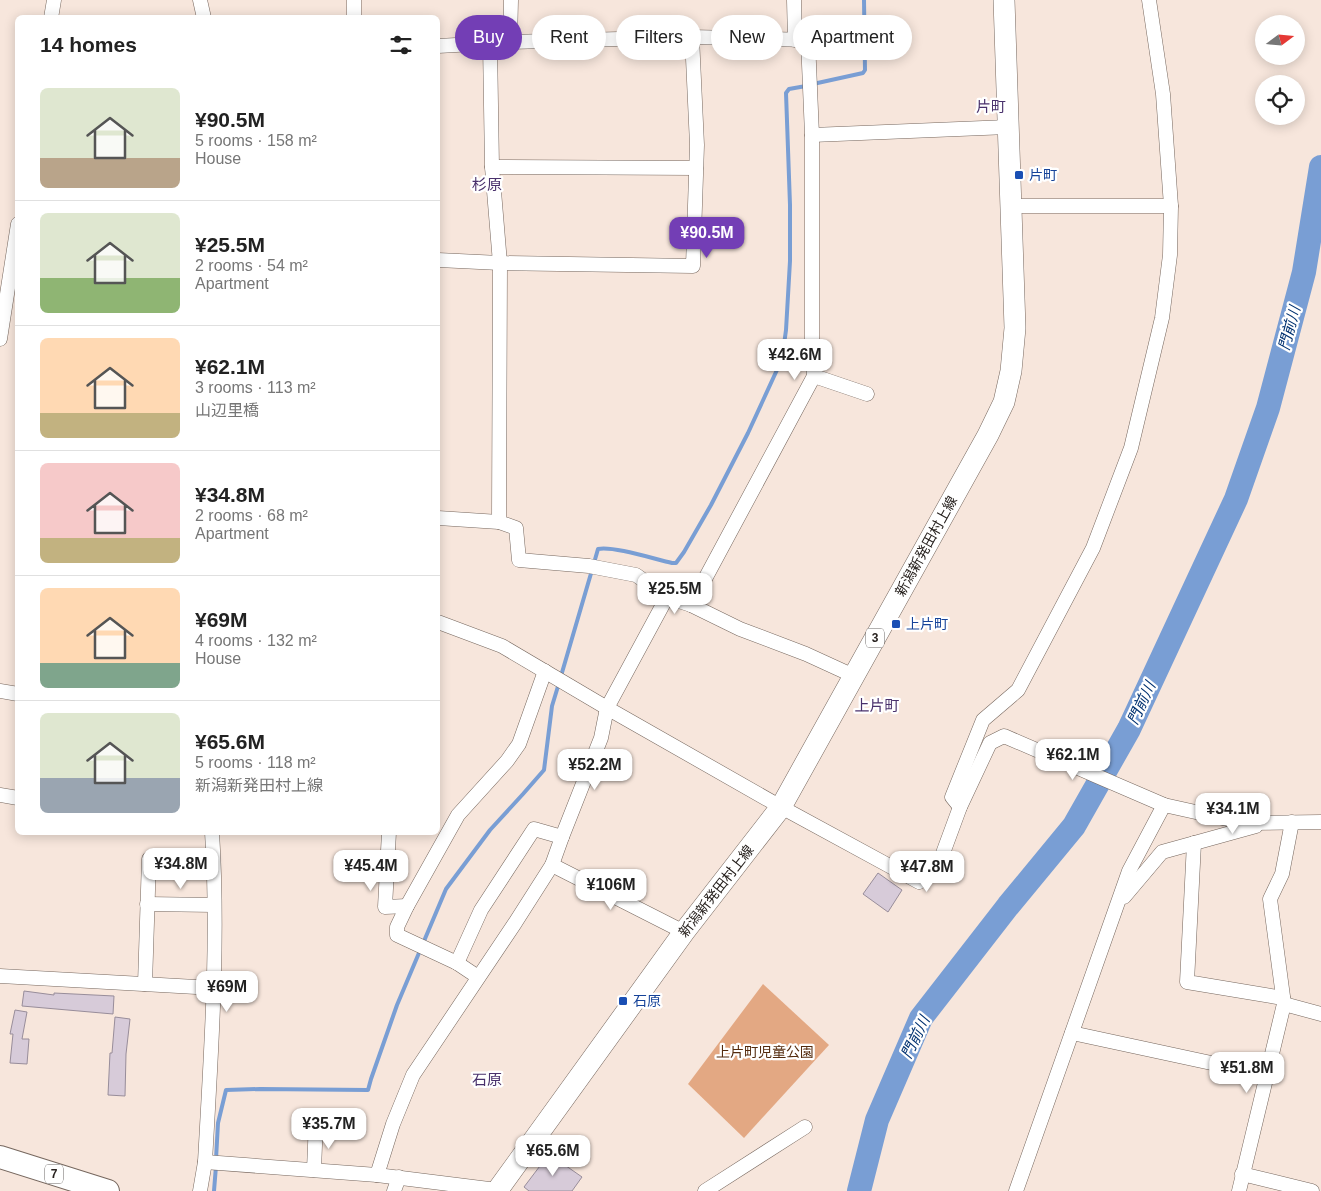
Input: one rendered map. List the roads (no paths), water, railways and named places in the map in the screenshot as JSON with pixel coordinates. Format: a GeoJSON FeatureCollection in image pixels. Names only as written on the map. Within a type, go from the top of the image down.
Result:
{"type":"FeatureCollection","features":[{"type":"Feature","properties":{"kind":"highway","name":"7"},"geometry":{"type":"LineString","coordinates":[[0,1157],[102,1190]]}},
{"type":"Feature","properties":{"kind":"main road","name":"新潟新発田村上線"},"geometry":{"type":"LineString","coordinates":[[497,1190],[684,932],[781,807],[988,435],[1004,402],[1011,371],[1015,328],[1004,0]]}},
{"type":"Feature","properties":{"kind":"street"},"geometry":{"type":"LineString","coordinates":[[52,15],[54,0]]}},
{"type":"Feature","properties":{"kind":"street"},"geometry":{"type":"LineString","coordinates":[[200,0],[203,15]]}},
{"type":"Feature","properties":{"kind":"street"},"geometry":{"type":"LineString","coordinates":[[354,0],[354,15]]}},
{"type":"Feature","properties":{"kind":"street"},"geometry":{"type":"LineString","coordinates":[[511,0],[511,15]]}},
{"type":"Feature","properties":{"kind":"street"},"geometry":{"type":"LineString","coordinates":[[794,0],[794,15]]}},
{"type":"Feature","properties":{"kind":"street"},"geometry":{"type":"LineString","coordinates":[[960,807],[952,797],[983,720],[1018,690],[1092,548],[1131,448],[1162,318],[1170,255],[1172,206],[1163,94],[1149,0]]}},
{"type":"Feature","properties":{"kind":"street"},"geometry":{"type":"LineString","coordinates":[[701,37],[793,40]]}},
{"type":"Feature","properties":{"kind":"street"},"geometry":{"type":"LineString","coordinates":[[522,42],[616,39]]}},
{"type":"Feature","properties":{"kind":"street"},"geometry":{"type":"LineString","coordinates":[[440,46],[455,45]]}},
{"type":"Feature","properties":{"kind":"street"},"geometry":{"type":"LineString","coordinates":[[490,60],[492,167],[500,263],[499,522]]}},
{"type":"Feature","properties":{"kind":"street"},"geometry":{"type":"LineString","coordinates":[[440,260],[500,263],[693,266],[697,145],[693,60]]}},
{"type":"Feature","properties":{"kind":"street"},"geometry":{"type":"LineString","coordinates":[[692,605],[814,376],[812,355],[812,135],[809,60]]}},
{"type":"Feature","properties":{"kind":"street"},"geometry":{"type":"LineString","coordinates":[[812,135],[1008,126]]}},
{"type":"Feature","properties":{"kind":"street"},"geometry":{"type":"LineString","coordinates":[[492,167],[696,168]]}},
{"type":"Feature","properties":{"kind":"street"},"geometry":{"type":"LineString","coordinates":[[1012,206],[1172,206]]}},
{"type":"Feature","properties":{"kind":"street"},"geometry":{"type":"LineString","coordinates":[[0,339],[15,243]]}},
{"type":"Feature","properties":{"kind":"street"},"geometry":{"type":"LineString","coordinates":[[814,376],[867,394]]}},
{"type":"Feature","properties":{"kind":"street"},"geometry":{"type":"LineString","coordinates":[[440,518],[499,522],[516,528],[519,560],[589,566],[636,575],[667,597],[692,605],[740,628],[806,654],[854,676]]}},
{"type":"Feature","properties":{"kind":"street"},"geometry":{"type":"LineString","coordinates":[[378,1175],[393,1124],[413,1075],[552,865],[601,738],[607,708],[667,597]]}},
{"type":"Feature","properties":{"kind":"street"},"geometry":{"type":"LineString","coordinates":[[440,623],[502,646],[781,807],[919,882],[939,864],[960,807],[990,743],[1004,736],[1159,803],[1245,823],[1321,822]]}},
{"type":"Feature","properties":{"kind":"street"},"geometry":{"type":"LineString","coordinates":[[478,977],[457,963],[397,935],[397,927],[406,906],[458,815],[507,761],[519,744],[545,671]]}},
{"type":"Feature","properties":{"kind":"street"},"geometry":{"type":"LineString","coordinates":[[0,691],[15,694]]}},
{"type":"Feature","properties":{"kind":"street"},"geometry":{"type":"LineString","coordinates":[[0,796],[15,798]]}},
{"type":"Feature","properties":{"kind":"street"},"geometry":{"type":"LineString","coordinates":[[1016,1191],[1129,871],[1159,803]]}},
{"type":"Feature","properties":{"kind":"street"},"geometry":{"type":"LineString","coordinates":[[1239,1191],[1284,1001],[1270,899],[1282,874],[1292,822]]}},
{"type":"Feature","properties":{"kind":"street"},"geometry":{"type":"LineString","coordinates":[[1118,904],[1162,852],[1269,823]]}},
{"type":"Feature","properties":{"kind":"street"},"geometry":{"type":"LineString","coordinates":[[457,963],[480,910],[534,829],[562,837]]}},
{"type":"Feature","properties":{"kind":"street"},"geometry":{"type":"LineString","coordinates":[[200,1191],[205,1162],[214,988],[212,835]]}},
{"type":"Feature","properties":{"kind":"street"},"geometry":{"type":"LineString","coordinates":[[388,835],[385,907],[406,906]]}},
{"type":"Feature","properties":{"kind":"street"},"geometry":{"type":"LineString","coordinates":[[1194,843],[1187,982],[1284,1001],[1321,1014]]}},
{"type":"Feature","properties":{"kind":"street"},"geometry":{"type":"LineString","coordinates":[[146,984],[149,859]]}},
{"type":"Feature","properties":{"kind":"street"},"geometry":{"type":"LineString","coordinates":[[552,865],[684,932]]}},
{"type":"Feature","properties":{"kind":"street"},"geometry":{"type":"LineString","coordinates":[[147,904],[214,905]]}},
{"type":"Feature","properties":{"kind":"street"},"geometry":{"type":"LineString","coordinates":[[0,976],[214,988]]}},
{"type":"Feature","properties":{"kind":"street"},"geometry":{"type":"LineString","coordinates":[[1072,1033],[1267,1075]]}},
{"type":"Feature","properties":{"kind":"street"},"geometry":{"type":"LineString","coordinates":[[314,1170],[316,1120],[338,1122]]}},
{"type":"Feature","properties":{"kind":"street"},"geometry":{"type":"LineString","coordinates":[[705,1191],[805,1127]]}},
{"type":"Feature","properties":{"kind":"street"},"geometry":{"type":"LineString","coordinates":[[205,1162],[399,1177],[497,1190]]}},
{"type":"Feature","properties":{"kind":"street"},"geometry":{"type":"LineString","coordinates":[[1242,1174],[1312,1191]]}},
{"type":"Feature","properties":{"kind":"street"},"geometry":{"type":"LineString","coordinates":[[394,1191],[399,1177]]}},
{"type":"Feature","properties":{"kind":"waterway"},"geometry":{"type":"LineString","coordinates":[[813,84],[863,73],[865,70],[864,0]]}},
{"type":"Feature","properties":{"kind":"waterway"},"geometry":{"type":"LineString","coordinates":[[594,563],[598,549],[614,549],[676,563],[711,505],[748,433],[782,359],[786,330],[790,261],[786,93],[789,89],[806,86]]}},
{"type":"Feature","properties":{"kind":"waterway","name":"門前川"},"geometry":{"type":"LineString","coordinates":[[859,1191],[877,1120],[921,1018],[1008,906],[1074,826],[1129,729],[1236,499],[1268,408],[1304,272],[1321,167]]}},
{"type":"Feature","properties":{"kind":"waterway"},"geometry":{"type":"LineString","coordinates":[[561,676],[592,570]]}},
{"type":"Feature","properties":{"kind":"waterway"},"geometry":{"type":"LineString","coordinates":[[216,1159],[218,1123],[226,1090],[368,1090],[397,1005],[446,889],[490,830],[544,770],[552,706],[559,683]]}},
{"type":"Feature","properties":{"kind":"waterway"},"geometry":{"type":"LineString","coordinates":[[214,1191],[216,1166]]}},
{"type":"Feature","properties":{"kind":"place","name":"片町"},"geometry":{"type":"Point","coordinates":[1019,175]}},
{"type":"Feature","properties":{"kind":"place","name":"上片町"},"geometry":{"type":"Point","coordinates":[896,624]}},
{"type":"Feature","properties":{"kind":"place","name":"石原"},"geometry":{"type":"Point","coordinates":[623,1001]}},
{"type":"Feature","properties":{"kind":"district","name":"片町"},"geometry":{"type":"Point","coordinates":[991,106]}},
{"type":"Feature","properties":{"kind":"district","name":"杉原"},"geometry":{"type":"Point","coordinates":[487,184]}},
{"type":"Feature","properties":{"kind":"district","name":"上片町"},"geometry":{"type":"Point","coordinates":[877,705]}},
{"type":"Feature","properties":{"kind":"district","name":"石原"},"geometry":{"type":"Point","coordinates":[487,1079]}},
{"type":"Feature","properties":{"kind":"park label","name":"上片町児童公園"},"geometry":{"type":"Point","coordinates":[765,1052]}}]}
